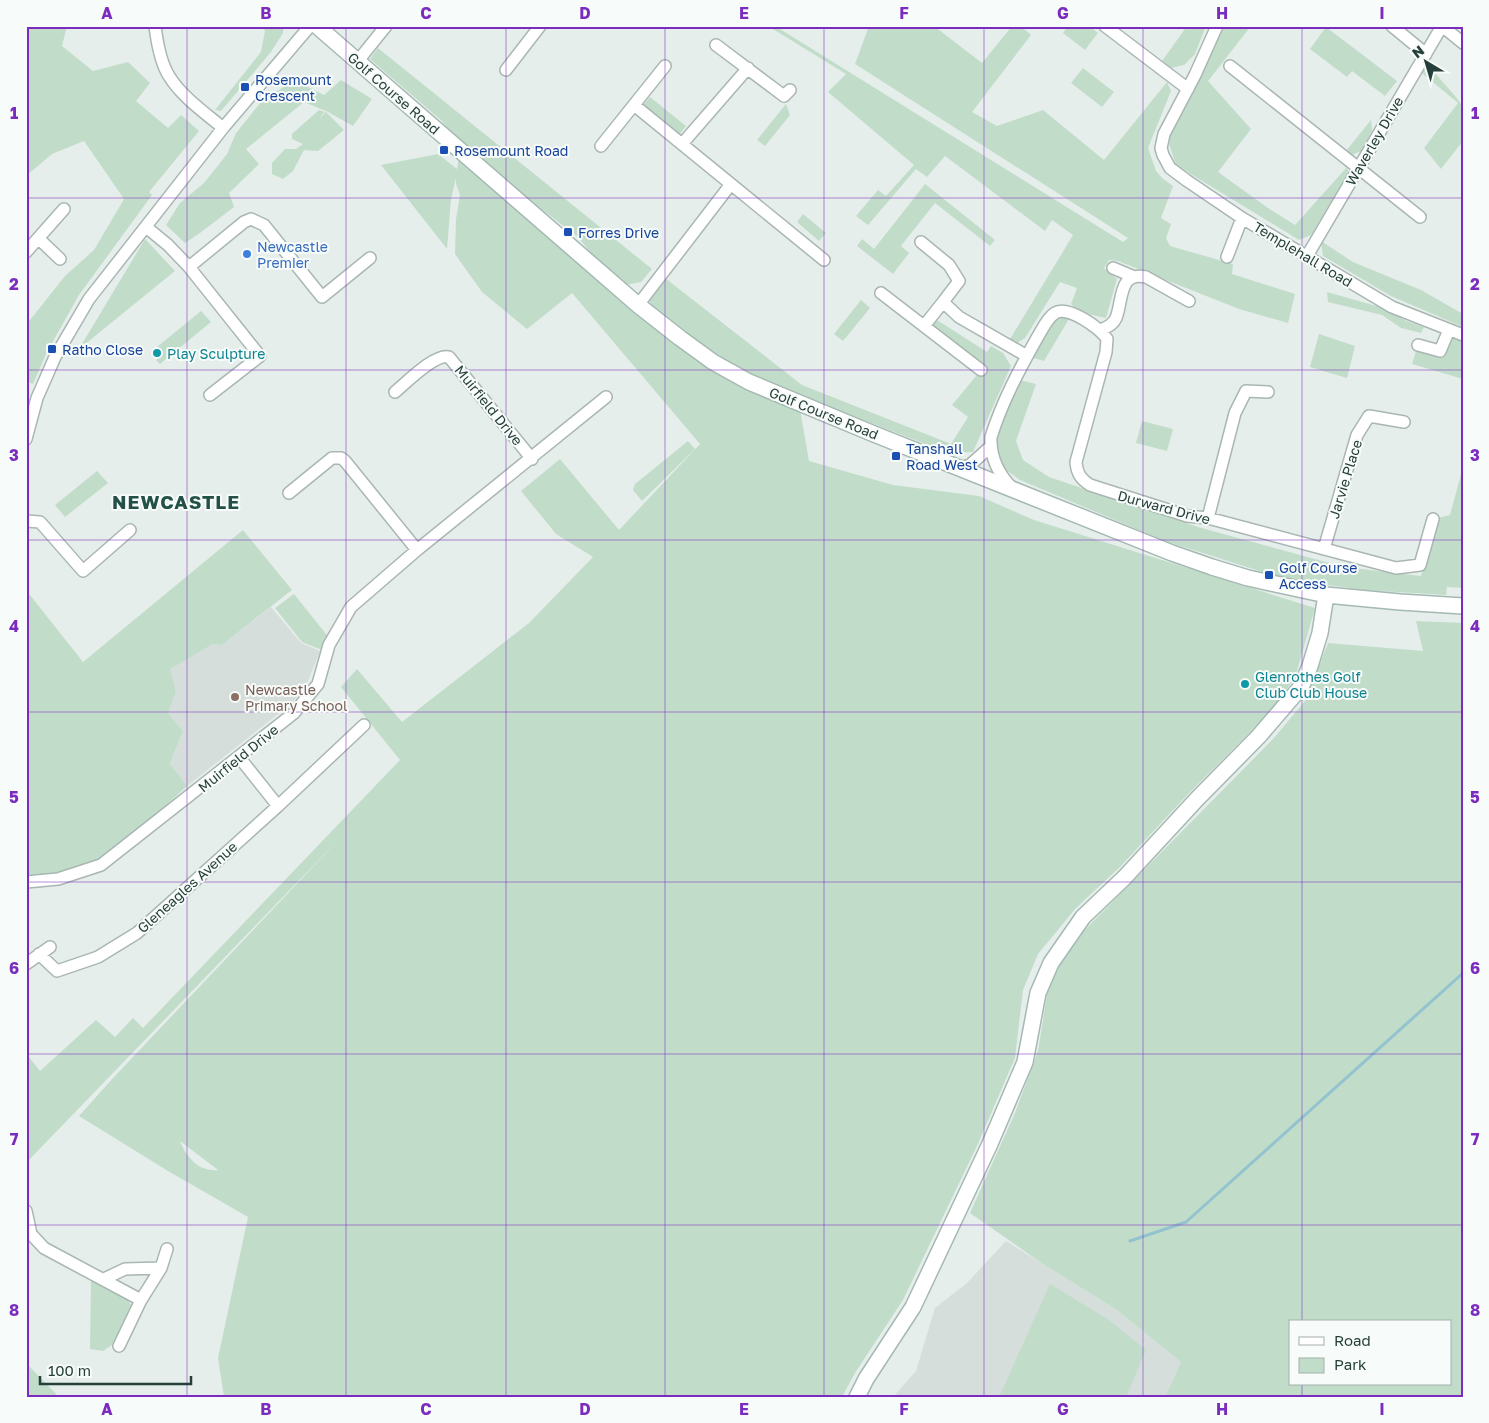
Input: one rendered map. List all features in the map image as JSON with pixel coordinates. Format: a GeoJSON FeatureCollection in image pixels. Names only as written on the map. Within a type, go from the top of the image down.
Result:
{"type":"FeatureCollection","features":[{"type":"Feature","properties":{"kind":"street"},"geometry":{"type":"LineString","coordinates":[[155,26],[159,50],[168,75],[188,98],[222,128]]}},
{"type":"Feature","properties":{"kind":"street"},"geometry":{"type":"LineString","coordinates":[[26,440],[37,398],[56,357],[89,299],[222,128],[310,26]]}},
{"type":"Feature","properties":{"kind":"street","name":"Golf Course Road"},"geometry":{"type":"LineString","coordinates":[[317,26],[638,305],[713,362],[748,382],[1014,490],[1212,567],[1264,582],[1326,595],[1463,606]]}},
{"type":"Feature","properties":{"kind":"street"},"geometry":{"type":"LineString","coordinates":[[357,62],[386,26]]}},
{"type":"Feature","properties":{"kind":"street"},"geometry":{"type":"LineString","coordinates":[[1105,26],[1188,89],[1217,26]]}},
{"type":"Feature","properties":{"kind":"street"},"geometry":{"type":"LineString","coordinates":[[1392,26],[1426,54]]}},
{"type":"Feature","properties":{"kind":"street"},"geometry":{"type":"LineString","coordinates":[[1442,26],[1463,43]]}},
{"type":"Feature","properties":{"kind":"street","name":"Waverley Drive"},"geometry":{"type":"LineString","coordinates":[[1306,256],[1442,26]]}},
{"type":"Feature","properties":{"kind":"street"},"geometry":{"type":"LineString","coordinates":[[506,70],[539,27]]}},
{"type":"Feature","properties":{"kind":"street"},"geometry":{"type":"LineString","coordinates":[[716,45],[784,96],[790,90]]}},
{"type":"Feature","properties":{"kind":"street"},"geometry":{"type":"LineString","coordinates":[[601,146],[665,66]]}},
{"type":"Feature","properties":{"kind":"street"},"geometry":{"type":"LineString","coordinates":[[1230,66],[1420,217]]}},
{"type":"Feature","properties":{"kind":"street"},"geometry":{"type":"LineString","coordinates":[[682,144],[748,68]]}},
{"type":"Feature","properties":{"kind":"street","name":"Templehall Road"},"geometry":{"type":"LineString","coordinates":[[1188,89],[1164,134],[1163,155],[1170,168],[1242,218],[1392,307],[1463,335]]}},
{"type":"Feature","properties":{"kind":"street"},"geometry":{"type":"LineString","coordinates":[[634,105],[824,260]]}},
{"type":"Feature","properties":{"kind":"street"},"geometry":{"type":"LineString","coordinates":[[638,305],[731,184]]}},
{"type":"Feature","properties":{"kind":"street"},"geometry":{"type":"LineString","coordinates":[[26,252],[64,209]]}},
{"type":"Feature","properties":{"kind":"street"},"geometry":{"type":"LineString","coordinates":[[1227,257],[1242,218]]}},
{"type":"Feature","properties":{"kind":"street"},"geometry":{"type":"LineString","coordinates":[[189,267],[250,219],[264,225],[322,297],[370,258]]}},
{"type":"Feature","properties":{"kind":"street"},"geometry":{"type":"LineString","coordinates":[[146,227],[168,245],[189,267],[260,356],[210,395]]}},
{"type":"Feature","properties":{"kind":"street"},"geometry":{"type":"LineString","coordinates":[[38,238],[60,260]]}},
{"type":"Feature","properties":{"kind":"street"},"geometry":{"type":"LineString","coordinates":[[921,242],[949,265],[960,281],[924,326]]}},
{"type":"Feature","properties":{"kind":"street"},"geometry":{"type":"LineString","coordinates":[[1112,268],[1132,276],[1146,277],[1190,300]]}},
{"type":"Feature","properties":{"kind":"street"},"geometry":{"type":"LineString","coordinates":[[1014,490],[997,470],[990,447],[991,436],[1015,378],[1027,356],[1051,316],[1057,312],[1064,311],[1072,314],[1100,330],[1106,328],[1115,319],[1124,287],[1132,276]]}},
{"type":"Feature","properties":{"kind":"street"},"geometry":{"type":"LineString","coordinates":[[882,293],[981,370]]}},
{"type":"Feature","properties":{"kind":"street"},"geometry":{"type":"LineString","coordinates":[[943,302],[959,317],[1027,356]]}},
{"type":"Feature","properties":{"kind":"street","name":"Durward Drive"},"geometry":{"type":"LineString","coordinates":[[1100,330],[1107,339],[1108,346],[1076,462],[1078,474],[1082,480],[1090,485],[1187,516],[1208,518],[1396,568],[1420,565],[1433,519]]}},
{"type":"Feature","properties":{"kind":"street"},"geometry":{"type":"LineString","coordinates":[[1418,345],[1440,351],[1449,330]]}},
{"type":"Feature","properties":{"kind":"street","name":"Muirfield Drive"},"geometry":{"type":"LineString","coordinates":[[395,392],[435,359],[444,356],[450,357],[532,458]]}},
{"type":"Feature","properties":{"kind":"street"},"geometry":{"type":"LineString","coordinates":[[1208,518],[1235,413],[1246,390],[1268,392]]}},
{"type":"Feature","properties":{"kind":"street"},"geometry":{"type":"LineString","coordinates":[[26,393],[37,398]]}},
{"type":"Feature","properties":{"kind":"street","name":"Muirfield Drive"},"geometry":{"type":"LineString","coordinates":[[26,882],[58,879],[102,864],[294,713],[318,684],[329,645],[351,607],[606,397]]}},
{"type":"Feature","properties":{"kind":"street","name":"Jarvie Place"},"geometry":{"type":"LineString","coordinates":[[1324,549],[1357,435],[1369,416],[1404,422]]}},
{"type":"Feature","properties":{"kind":"street"},"geometry":{"type":"LineString","coordinates":[[960,468],[970,465],[990,447]]}},
{"type":"Feature","properties":{"kind":"street"},"geometry":{"type":"LineString","coordinates":[[289,493],[332,458],[341,458],[418,550]]}},
{"type":"Feature","properties":{"kind":"street"},"geometry":{"type":"LineString","coordinates":[[26,520],[40,522],[82,571],[130,530]]}},
{"type":"Feature","properties":{"kind":"street"},"geometry":{"type":"LineString","coordinates":[[857,1397],[866,1379],[913,1307],[989,1146],[1026,1062],[1038,993],[1051,964],[1083,917],[1124,878],[1197,799],[1259,736],[1300,686],[1310,666],[1320,633],[1326,595]]}},
{"type":"Feature","properties":{"kind":"street","name":"Gleneagles Avenue"},"geometry":{"type":"LineString","coordinates":[[40,954],[57,971],[98,956],[137,933],[278,806],[364,725]]}},
{"type":"Feature","properties":{"kind":"street"},"geometry":{"type":"LineString","coordinates":[[239,757],[278,806]]}},
{"type":"Feature","properties":{"kind":"street"},"geometry":{"type":"LineString","coordinates":[[26,964],[50,947]]}},
{"type":"Feature","properties":{"kind":"street"},"geometry":{"type":"LineString","coordinates":[[26,1211],[31,1234],[44,1248],[141,1300]]}},
{"type":"Feature","properties":{"kind":"street"},"geometry":{"type":"LineString","coordinates":[[119,1346],[141,1300],[161,1268],[167,1249]]}},
{"type":"Feature","properties":{"kind":"street"},"geometry":{"type":"LineString","coordinates":[[104,1279],[125,1269],[161,1268]]}},
{"type":"Feature","properties":{"kind":"shaded area","name":"Newcastle Primary School"},"geometry":{"type":"Polygon","coordinates":[[[271,607],[301,643],[320,651],[308,681],[292,703],[187,786],[170,765],[183,731],[168,713],[176,692],[169,669],[213,644],[222,645],[271,607]]]}},
{"type":"Feature","properties":{"kind":"shaded area"},"geometry":{"type":"Polygon","coordinates":[[[1006,1241],[1117,1310],[1181,1362],[1165,1397],[893,1397],[916,1371],[935,1308],[967,1283],[1006,1241]]]}},
{"type":"Feature","properties":{"kind":"green space"},"geometry":{"type":"Polygon","coordinates":[[[26,26],[67,26],[62,46],[93,71],[128,62],[150,83],[136,101],[168,128],[181,115],[199,131],[149,192],[152,195],[79,295],[47,352],[33,384],[26,381],[26,325],[65,276],[94,250],[124,199],[84,141],[52,154],[26,176],[26,26]]]}},
{"type":"Feature","properties":{"kind":"green space"},"geometry":{"type":"Polygon","coordinates":[[[262,26],[283,26],[283,33],[271,52],[221,111],[215,110],[261,52],[265,31],[262,26]]]}},
{"type":"Feature","properties":{"kind":"green space"},"geometry":{"type":"Polygon","coordinates":[[[768,26],[775,26],[1123,242],[1128,238],[855,64],[869,26],[934,26],[982,63],[1012,26],[1021,26],[1031,35],[972,112],[997,126],[1043,110],[1104,160],[1167,82],[1171,91],[1148,148],[1156,171],[1173,186],[1161,218],[1171,224],[1166,238],[1170,246],[1233,264],[1232,274],[1295,294],[1288,323],[1239,309],[1118,261],[1109,260],[1104,268],[1117,279],[1106,318],[1079,312],[1071,304],[1077,288],[1060,282],[1025,338],[1017,343],[1007,344],[1073,235],[1052,220],[1045,231],[945,156],[927,177],[916,169],[868,225],[856,216],[878,190],[886,196],[914,165],[828,92],[846,74],[768,26]]]}},
{"type":"Feature","properties":{"kind":"green space"},"geometry":{"type":"Polygon","coordinates":[[[1068,26],[1089,26],[1098,33],[1085,50],[1063,33],[1068,26]]]}},
{"type":"Feature","properties":{"kind":"green space"},"geometry":{"type":"Polygon","coordinates":[[[1187,26],[1206,26],[1195,54],[1184,65],[1171,68],[1162,61],[1187,26]]]}},
{"type":"Feature","properties":{"kind":"green space"},"geometry":{"type":"Polygon","coordinates":[[[1222,26],[1251,26],[1208,81],[1251,129],[1218,172],[1295,225],[1347,167],[1348,173],[1311,235],[1299,240],[1176,165],[1169,144],[1172,124],[1222,26]]]}},
{"type":"Feature","properties":{"kind":"green space"},"geometry":{"type":"Polygon","coordinates":[[[1326,27],[1397,81],[1385,96],[1352,71],[1347,77],[1310,49],[1326,27]]]}},
{"type":"Feature","properties":{"kind":"green space"},"geometry":{"type":"Polygon","coordinates":[[[378,48],[652,269],[641,282],[626,285],[604,269],[578,237],[515,189],[452,136],[442,121],[370,59],[378,48]]]}},
{"type":"Feature","properties":{"kind":"green space"},"geometry":{"type":"Polygon","coordinates":[[[1427,64],[1463,107],[1463,141],[1441,169],[1424,148],[1458,103],[1422,73],[1427,64]]]}},
{"type":"Feature","properties":{"kind":"green space"},"geometry":{"type":"Polygon","coordinates":[[[1083,68],[1114,92],[1102,107],[1071,83],[1083,68]]]}},
{"type":"Feature","properties":{"kind":"green space"},"geometry":{"type":"Polygon","coordinates":[[[294,80],[324,95],[341,80],[372,99],[353,126],[328,112],[304,102],[246,149],[259,164],[229,193],[234,207],[185,243],[166,225],[180,203],[204,183],[227,154],[236,133],[261,102],[294,80]]]}},
{"type":"Feature","properties":{"kind":"green space"},"geometry":{"type":"Polygon","coordinates":[[[650,97],[686,126],[679,135],[643,105],[650,97]]]}},
{"type":"Feature","properties":{"kind":"green space"},"geometry":{"type":"Polygon","coordinates":[[[786,104],[790,115],[765,146],[757,140],[786,104]]]}},
{"type":"Feature","properties":{"kind":"green space"},"geometry":{"type":"Polygon","coordinates":[[[319,110],[325,112],[321,116],[320,126],[321,117],[326,112],[344,130],[318,151],[304,150],[293,171],[283,179],[272,174],[272,163],[285,149],[296,149],[303,144],[292,139],[292,134],[319,110]]]}},
{"type":"Feature","properties":{"kind":"green space"},"geometry":{"type":"Polygon","coordinates":[[[1371,120],[1372,131],[1361,151],[1352,155],[1346,151],[1371,120]]]}},
{"type":"Feature","properties":{"kind":"green space"},"geometry":{"type":"Polygon","coordinates":[[[460,151],[683,340],[799,404],[809,461],[893,485],[979,496],[1034,520],[1315,608],[1295,678],[1272,710],[1190,792],[1119,868],[1076,908],[1038,954],[1023,990],[1015,1058],[977,1146],[903,1300],[855,1373],[842,1397],[224,1397],[218,1358],[248,1217],[168,1171],[79,1116],[343,835],[26,1163],[26,1053],[40,1071],[96,1020],[115,1037],[133,1018],[143,1028],[400,760],[341,687],[357,669],[402,722],[529,623],[593,557],[556,534],[521,491],[560,459],[619,530],[700,444],[572,293],[527,329],[482,292],[455,254],[456,219],[460,195],[456,178],[451,199],[447,249],[381,165],[438,154],[457,169],[460,151]],[[180,1141],[186,1153],[199,1166],[205,1169],[218,1170],[180,1141]]]}},
{"type":"Feature","properties":{"kind":"green space"},"geometry":{"type":"Polygon","coordinates":[[[925,184],[995,240],[990,246],[935,203],[901,246],[909,253],[893,274],[857,246],[862,239],[874,249],[925,184]]]}},
{"type":"Feature","properties":{"kind":"green space"},"geometry":{"type":"Polygon","coordinates":[[[803,214],[826,233],[819,241],[797,222],[803,214]]]}},
{"type":"Feature","properties":{"kind":"green space"},"geometry":{"type":"Polygon","coordinates":[[[145,239],[175,271],[79,349],[145,239]]]}},
{"type":"Feature","properties":{"kind":"green space"},"geometry":{"type":"Polygon","coordinates":[[[1321,241],[1353,262],[1421,290],[1463,314],[1463,327],[1391,296],[1323,256],[1321,241]]]}},
{"type":"Feature","properties":{"kind":"green space"},"geometry":{"type":"Polygon","coordinates":[[[665,278],[802,385],[951,444],[968,417],[952,405],[981,370],[930,330],[937,320],[987,352],[991,346],[1003,353],[1011,366],[973,452],[949,453],[772,385],[726,360],[651,309],[649,297],[665,278]]]}},
{"type":"Feature","properties":{"kind":"green space"},"geometry":{"type":"Polygon","coordinates":[[[1327,292],[1387,309],[1406,321],[1424,327],[1421,333],[1401,328],[1382,315],[1328,302],[1327,292]]]}},
{"type":"Feature","properties":{"kind":"green space"},"geometry":{"type":"Polygon","coordinates":[[[861,300],[870,308],[843,341],[834,334],[861,300]]]}},
{"type":"Feature","properties":{"kind":"green space"},"geometry":{"type":"Polygon","coordinates":[[[201,311],[211,322],[160,364],[156,360],[163,354],[157,347],[201,311]]]}},
{"type":"Feature","properties":{"kind":"green space"},"geometry":{"type":"Polygon","coordinates":[[[1072,314],[1044,361],[1027,356],[1051,316],[1072,314]]]}},
{"type":"Feature","properties":{"kind":"green space"},"geometry":{"type":"Polygon","coordinates":[[[1449,330],[1463,335],[1463,379],[1412,364],[1418,345],[1440,351],[1449,330]]]}},
{"type":"Feature","properties":{"kind":"green space"},"geometry":{"type":"Polygon","coordinates":[[[1319,334],[1355,346],[1347,378],[1310,367],[1319,334]]]}},
{"type":"Feature","properties":{"kind":"green space"},"geometry":{"type":"Polygon","coordinates":[[[1015,379],[1036,384],[1016,441],[1023,460],[1049,477],[1198,527],[1344,567],[1421,576],[1438,518],[1450,515],[1463,467],[1463,588],[1447,587],[1446,595],[1364,590],[1285,579],[1165,541],[1020,480],[1006,470],[997,458],[994,446],[1015,379]]]}},
{"type":"Feature","properties":{"kind":"green space"},"geometry":{"type":"Polygon","coordinates":[[[1142,421],[1173,429],[1167,451],[1136,443],[1142,421]]]}},
{"type":"Feature","properties":{"kind":"green space"},"geometry":{"type":"Polygon","coordinates":[[[688,441],[695,449],[642,501],[633,490],[635,484],[688,441]]]}},
{"type":"Feature","properties":{"kind":"green space"},"geometry":{"type":"Polygon","coordinates":[[[97,471],[108,483],[65,517],[55,505],[97,471]]]}},
{"type":"Feature","properties":{"kind":"green space"},"geometry":{"type":"Polygon","coordinates":[[[243,530],[292,590],[222,645],[213,644],[170,669],[176,692],[168,713],[183,731],[170,764],[187,786],[101,865],[26,882],[26,590],[83,662],[243,530]]]}},
{"type":"Feature","properties":{"kind":"green space"},"geometry":{"type":"Polygon","coordinates":[[[294,594],[330,639],[322,650],[302,642],[275,608],[294,594]]]}},
{"type":"Feature","properties":{"kind":"green space"},"geometry":{"type":"Polygon","coordinates":[[[1416,621],[1463,623],[1463,1397],[1165,1397],[1181,1362],[1117,1310],[1043,1264],[970,1213],[1015,1113],[1038,1051],[1049,982],[1066,949],[1273,739],[1305,701],[1328,643],[1423,651],[1416,621]]]}},
{"type":"Feature","properties":{"kind":"green space"},"geometry":{"type":"Polygon","coordinates":[[[91,1277],[125,1296],[131,1305],[112,1345],[103,1351],[90,1349],[91,1277]]]}},
{"type":"Feature","properties":{"kind":"green space"},"geometry":{"type":"Polygon","coordinates":[[[1050,1284],[1109,1320],[1146,1350],[1126,1397],[999,1397],[1050,1284]]]}},
{"type":"Feature","properties":{"kind":"green space"},"geometry":{"type":"Polygon","coordinates":[[[26,1363],[59,1397],[26,1397],[26,1363]]]}},
{"type":"Feature","properties":{"kind":"waterway"},"geometry":{"type":"LineString","coordinates":[[1130,1241],[1186,1222],[1463,973]]}},
{"type":"Feature","properties":{"kind":"place","name":"Rosemount Crescent"},"geometry":{"type":"Point","coordinates":[245,87]}},
{"type":"Feature","properties":{"kind":"place","name":"Rosemount Road"},"geometry":{"type":"Point","coordinates":[444,150]}},
{"type":"Feature","properties":{"kind":"place","name":"Forres Drive"},"geometry":{"type":"Point","coordinates":[568,232]}},
{"type":"Feature","properties":{"kind":"place","name":"Newcastle Premier"},"geometry":{"type":"Point","coordinates":[247,254]}},
{"type":"Feature","properties":{"kind":"place","name":"Ratho Close"},"geometry":{"type":"Point","coordinates":[52,349]}},
{"type":"Feature","properties":{"kind":"place","name":"Play Sculpture"},"geometry":{"type":"Point","coordinates":[157,353]}},
{"type":"Feature","properties":{"kind":"place","name":"Tanshall Road West"},"geometry":{"type":"Point","coordinates":[896,456]}},
{"type":"Feature","properties":{"kind":"place","name":"Golf Course Access"},"geometry":{"type":"Point","coordinates":[1269,575]}},
{"type":"Feature","properties":{"kind":"place","name":"Glenrothes Golf Club Club House"},"geometry":{"type":"Point","coordinates":[1245,684]}},
{"type":"Feature","properties":{"kind":"place","name":"Newcastle Primary School"},"geometry":{"type":"Point","coordinates":[235,697]}},
{"type":"Feature","properties":{"kind":"district","name":"NEWCASTLE"},"geometry":{"type":"Point","coordinates":[176,501]}}]}
